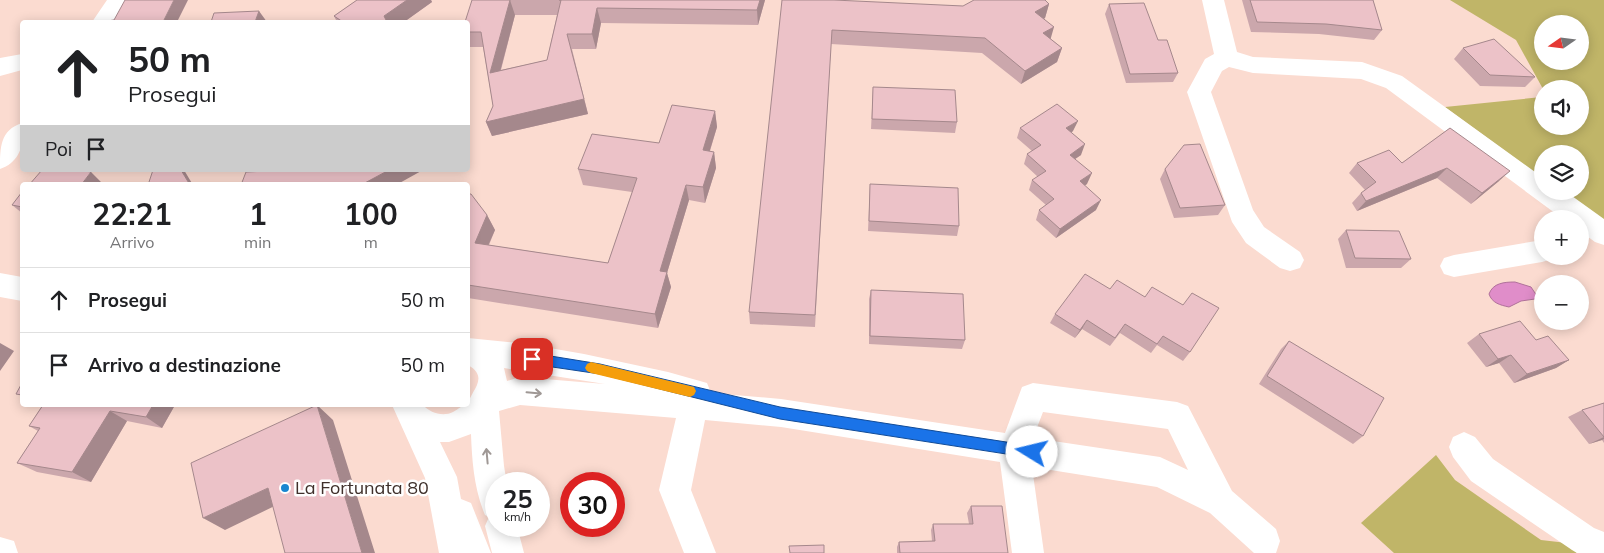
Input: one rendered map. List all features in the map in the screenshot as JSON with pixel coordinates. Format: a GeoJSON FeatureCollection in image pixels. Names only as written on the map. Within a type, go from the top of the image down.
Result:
{"type":"FeatureCollection","features":[{"type":"Feature","properties":{"kind":"street"},"geometry":{"type":"LineString","coordinates":[[104,20],[119,0]]}},
{"type":"Feature","properties":{"kind":"street"},"geometry":{"type":"LineString","coordinates":[[1213,0],[1227,58]]}},
{"type":"Feature","properties":{"kind":"street"},"geometry":{"type":"LineString","coordinates":[[1290,260],[1255,235],[1241,214],[1199,92],[1214,66],[1227,58],[1253,66],[1362,72],[1394,82],[1534,183]]}},
{"type":"Feature","properties":{"kind":"street"},"geometry":{"type":"LineString","coordinates":[[0,67],[20,62]]}},
{"type":"Feature","properties":{"kind":"street"},"geometry":{"type":"LineString","coordinates":[[1558,200],[1604,234]]}},
{"type":"Feature","properties":{"kind":"street"},"geometry":{"type":"LineString","coordinates":[[1589,242],[1604,240]]}},
{"type":"Feature","properties":{"kind":"street"},"geometry":{"type":"LineString","coordinates":[[1454,266],[1534,251]]}},
{"type":"Feature","properties":{"kind":"street"},"geometry":{"type":"LineString","coordinates":[[0,285],[20,289]]}},
{"type":"Feature","properties":{"kind":"street"},"geometry":{"type":"LineString","coordinates":[[470,352],[498,354],[600,369],[694,399]]}},
{"type":"Feature","properties":{"kind":"street"},"geometry":{"type":"LineString","coordinates":[[409,409],[424,425],[436,428],[450,428],[463,423],[475,415],[485,403],[492,389],[491,372],[489,366],[481,358],[470,352]]}},
{"type":"Feature","properties":{"kind":"street"},"geometry":{"type":"LineString","coordinates":[[485,403],[520,392],[694,399],[1160,472],[1221,502],[1264,541]]}},
{"type":"Feature","properties":{"kind":"street"},"geometry":{"type":"LineString","coordinates":[[1028,553],[1014,449],[1033,396],[1177,416],[1221,502]]}},
{"type":"Feature","properties":{"kind":"street"},"geometry":{"type":"LineString","coordinates":[[694,399],[675,490],[700,553]]}},
{"type":"Feature","properties":{"kind":"street"},"geometry":{"type":"LineString","coordinates":[[485,403],[489,472]]}},
{"type":"Feature","properties":{"kind":"street"},"geometry":{"type":"LineString","coordinates":[[409,409],[458,509],[475,553]]}},
{"type":"Feature","properties":{"kind":"street"},"geometry":{"type":"LineString","coordinates":[[1464,447],[1482,470],[1583,539],[1604,548]]}},
{"type":"Feature","properties":{"kind":"street"},"geometry":{"type":"LineString","coordinates":[[441,477],[455,553]]}},
{"type":"Feature","properties":{"kind":"street"},"geometry":{"type":"LineString","coordinates":[[504,537],[508,553]]}},
{"type":"Feature","properties":{"kind":"shaded area"},"geometry":{"type":"Polygon","coordinates":[[[1450,0],[1604,0],[1604,222],[1573,200],[1589,200],[1589,145],[1534,145],[1534,172],[1445,107],[1534,98],[1534,135],[1589,135],[1589,80],[1538,80],[1516,40],[1450,0]]]}},
{"type":"Feature","properties":{"kind":"shaded area"},"geometry":{"type":"Polygon","coordinates":[[[1515,282],[1531,287],[1534,292],[1534,299],[1521,301],[1509,307],[1497,303],[1492,300],[1489,294],[1493,287],[1503,283],[1515,282]]]}},
{"type":"Feature","properties":{"kind":"shaded area"},"geometry":{"type":"Polygon","coordinates":[[[1436,455],[1455,480],[1541,540],[1567,543],[1577,553],[1394,553],[1361,523],[1436,455]]]}},
{"type":"Feature","properties":{"kind":"building"},"geometry":{"type":"Polygon","coordinates":[[[125,0],[174,0],[164,20],[114,20],[125,0]]]}},
{"type":"Feature","properties":{"kind":"building"},"geometry":{"type":"Polygon","coordinates":[[[357,0],[407,0],[384,16],[386,20],[340,20],[334,16],[357,0]]]}},
{"type":"Feature","properties":{"kind":"building"},"geometry":{"type":"Polygon","coordinates":[[[472,0],[510,0],[490,73],[547,60],[561,0],[760,0],[757,10],[597,8],[592,34],[567,34],[584,99],[486,122],[493,106],[481,32],[470,32],[470,20],[466,20],[472,0]]]}},
{"type":"Feature","properties":{"kind":"building"},"geometry":{"type":"Polygon","coordinates":[[[782,0],[834,0],[963,6],[974,0],[1045,0],[1049,4],[1035,12],[1054,27],[1043,33],[1062,48],[1025,71],[985,38],[832,30],[815,315],[749,312],[782,0]]]}},
{"type":"Feature","properties":{"kind":"building"},"geometry":{"type":"Polygon","coordinates":[[[1250,0],[1373,0],[1382,30],[1326,24],[1257,22],[1250,0]]]}},
{"type":"Feature","properties":{"kind":"building"},"geometry":{"type":"Polygon","coordinates":[[[1144,3],[1158,40],[1167,40],[1178,73],[1130,74],[1109,4],[1144,3]]]}},
{"type":"Feature","properties":{"kind":"building"},"geometry":{"type":"Polygon","coordinates":[[[259,11],[256,20],[212,20],[214,13],[259,11]]]}},
{"type":"Feature","properties":{"kind":"building"},"geometry":{"type":"Polygon","coordinates":[[[1494,39],[1535,77],[1490,75],[1463,48],[1494,39]]]}},
{"type":"Feature","properties":{"kind":"building"},"geometry":{"type":"Polygon","coordinates":[[[873,87],[955,90],[957,122],[872,119],[873,87]]]}},
{"type":"Feature","properties":{"kind":"building"},"geometry":{"type":"Polygon","coordinates":[[[1057,104],[1078,121],[1066,128],[1085,144],[1070,155],[1092,173],[1080,181],[1101,200],[1060,229],[1039,210],[1054,199],[1032,180],[1046,171],[1027,154],[1041,145],[1020,128],[1057,104]]]}},
{"type":"Feature","properties":{"kind":"building"},"geometry":{"type":"Polygon","coordinates":[[[672,105],[715,111],[703,150],[714,152],[703,187],[686,185],[660,271],[667,272],[655,314],[470,285],[470,194],[487,215],[475,243],[608,263],[637,178],[578,169],[592,134],[659,143],[672,105]]]}},
{"type":"Feature","properties":{"kind":"building"},"geometry":{"type":"Polygon","coordinates":[[[1450,128],[1510,171],[1482,193],[1447,168],[1366,201],[1361,193],[1376,182],[1357,163],[1389,150],[1402,163],[1450,128]]]}},
{"type":"Feature","properties":{"kind":"building"},"geometry":{"type":"Polygon","coordinates":[[[1200,144],[1225,205],[1180,208],[1165,169],[1184,145],[1200,144]]]}},
{"type":"Feature","properties":{"kind":"building"},"geometry":{"type":"Polygon","coordinates":[[[40,172],[91,172],[83,182],[32,182],[40,172]]]}},
{"type":"Feature","properties":{"kind":"building"},"geometry":{"type":"Polygon","coordinates":[[[152,172],[182,172],[188,182],[149,182],[152,172]]]}},
{"type":"Feature","properties":{"kind":"building"},"geometry":{"type":"Polygon","coordinates":[[[246,172],[385,172],[367,182],[242,182],[246,172]]]}},
{"type":"Feature","properties":{"kind":"building"},"geometry":{"type":"Polygon","coordinates":[[[870,184],[958,188],[959,226],[869,221],[870,184]]]}},
{"type":"Feature","properties":{"kind":"building"},"geometry":{"type":"Polygon","coordinates":[[[20,195],[20,207],[12,205],[20,195]]]}},
{"type":"Feature","properties":{"kind":"building"},"geometry":{"type":"Polygon","coordinates":[[[1346,230],[1399,231],[1411,259],[1355,258],[1346,230]]]}},
{"type":"Feature","properties":{"kind":"building"},"geometry":{"type":"Polygon","coordinates":[[[1085,274],[1110,289],[1117,280],[1145,297],[1152,287],[1183,305],[1192,293],[1219,308],[1190,352],[1163,336],[1157,344],[1125,324],[1115,338],[1087,320],[1080,330],[1055,314],[1085,274]]]}},
{"type":"Feature","properties":{"kind":"building"},"geometry":{"type":"Polygon","coordinates":[[[871,290],[963,294],[965,340],[870,336],[871,290]]]}},
{"type":"Feature","properties":{"kind":"building"},"geometry":{"type":"Polygon","coordinates":[[[1520,321],[1536,340],[1548,336],[1569,360],[1527,374],[1511,355],[1498,359],[1479,334],[1520,321]]]}},
{"type":"Feature","properties":{"kind":"building"},"geometry":{"type":"Polygon","coordinates":[[[1289,341],[1384,398],[1363,436],[1267,376],[1289,341]]]}},
{"type":"Feature","properties":{"kind":"building"},"geometry":{"type":"Polygon","coordinates":[[[20,387],[20,395],[16,394],[20,387]]]}},
{"type":"Feature","properties":{"kind":"building"},"geometry":{"type":"Polygon","coordinates":[[[1604,403],[1604,437],[1582,410],[1604,403]]]}},
{"type":"Feature","properties":{"kind":"building"},"geometry":{"type":"Polygon","coordinates":[[[42,407],[152,407],[146,417],[110,411],[72,472],[17,463],[40,428],[29,426],[42,407]]]}},
{"type":"Feature","properties":{"kind":"building","name":"La Fortunata 80"},"geometry":{"type":"Polygon","coordinates":[[[313,407],[318,407],[362,553],[285,553],[268,488],[203,518],[191,463],[313,407]]]}},
{"type":"Feature","properties":{"kind":"building"},"geometry":{"type":"Polygon","coordinates":[[[971,506],[1002,506],[1008,553],[900,553],[899,542],[935,541],[933,524],[973,524],[971,506]]]}},
{"type":"Feature","properties":{"kind":"building"},"geometry":{"type":"Polygon","coordinates":[[[824,545],[824,553],[790,553],[789,546],[824,545]]]}},
{"type":"Feature","properties":{"kind":"slow traffic"},"geometry":{"type":"LineString","coordinates":[[591,368],[690,391]]}},
{"type":"Feature","properties":{"kind":"place","name":"La Fortunata 80"},"geometry":{"type":"Point","coordinates":[285,488]}},
{"type":"Feature","properties":{"kind":"route"},"geometry":{"type":"LineString","coordinates":[[532,359],[600,369],[780,413],[1032,452]]}}]}
